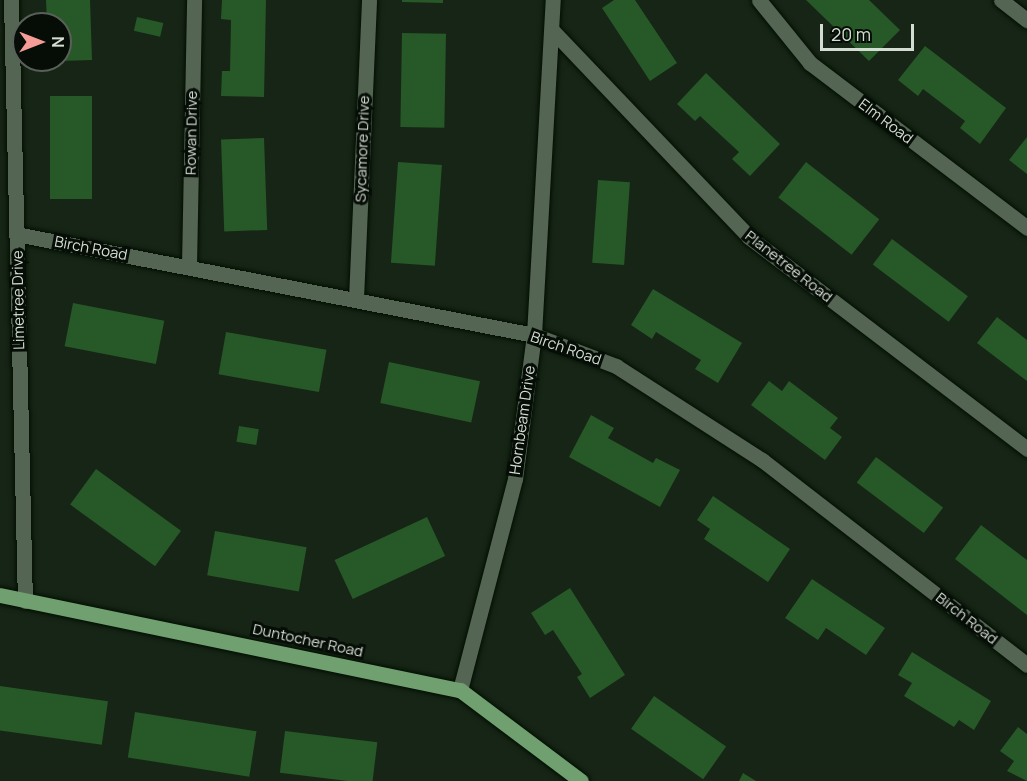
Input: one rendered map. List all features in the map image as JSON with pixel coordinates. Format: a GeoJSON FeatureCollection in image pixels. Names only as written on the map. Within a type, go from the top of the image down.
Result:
{"type":"FeatureCollection","features":[{"type":"Feature","properties":{"kind":"main road","name":"Duntocher Road"},"geometry":{"type":"LineString","coordinates":[[0,596],[460,690],[581,781]]}},
{"type":"Feature","properties":{"kind":"street","name":"Limetree Drive"},"geometry":{"type":"LineString","coordinates":[[11,0],[25,601]]}},
{"type":"Feature","properties":{"kind":"street","name":"Rowan Drive"},"geometry":{"type":"LineString","coordinates":[[189,266],[194,0]]}},
{"type":"Feature","properties":{"kind":"street","name":"Sycamore Drive"},"geometry":{"type":"LineString","coordinates":[[356,298],[369,0]]}},
{"type":"Feature","properties":{"kind":"street","name":"Hornbeam Drive"},"geometry":{"type":"LineString","coordinates":[[460,690],[515,478],[534,335],[553,0]]}},
{"type":"Feature","properties":{"kind":"street","name":"Elm Road"},"geometry":{"type":"LineString","coordinates":[[759,0],[810,63],[1027,228]]}},
{"type":"Feature","properties":{"kind":"street"},"geometry":{"type":"LineString","coordinates":[[1001,0],[1027,20]]}},
{"type":"Feature","properties":{"kind":"street","name":"Planetree Road"},"geometry":{"type":"LineString","coordinates":[[552,30],[749,237],[1027,449]]}},
{"type":"Feature","properties":{"kind":"street","name":"Birch Road"},"geometry":{"type":"LineString","coordinates":[[16,234],[356,298],[534,335],[616,366],[762,460],[1027,665]]}},
{"type":"Feature","properties":{"kind":"building"},"geometry":{"type":"Polygon","coordinates":[[[46,0],[90,0],[92,60],[72,61],[72,12],[46,12],[46,0]]]}},
{"type":"Feature","properties":{"kind":"building"},"geometry":{"type":"Polygon","coordinates":[[[222,0],[266,0],[264,97],[221,96],[222,71],[230,71],[231,20],[221,19],[222,0]]]}},
{"type":"Feature","properties":{"kind":"building"},"geometry":{"type":"Polygon","coordinates":[[[402,0],[443,0],[443,3],[402,2],[402,0]]]}},
{"type":"Feature","properties":{"kind":"building"},"geometry":{"type":"Polygon","coordinates":[[[614,0],[635,0],[677,63],[650,81],[602,8],[614,0]]]}},
{"type":"Feature","properties":{"kind":"building"},"geometry":{"type":"Polygon","coordinates":[[[806,0],[869,0],[900,30],[869,61],[806,0]]]}},
{"type":"Feature","properties":{"kind":"building"},"geometry":{"type":"Polygon","coordinates":[[[137,17],[163,23],[160,37],[134,31],[137,17]]]}},
{"type":"Feature","properties":{"kind":"building"},"geometry":{"type":"Polygon","coordinates":[[[402,33],[446,34],[444,128],[400,127],[402,33]]]}},
{"type":"Feature","properties":{"kind":"building"},"geometry":{"type":"Polygon","coordinates":[[[925,46],[1006,108],[980,144],[960,128],[965,121],[923,89],[918,96],[898,80],[925,46]]]}},
{"type":"Feature","properties":{"kind":"building"},"geometry":{"type":"Polygon","coordinates":[[[706,73],[780,144],[750,176],[732,159],[739,152],[700,116],[695,121],[677,104],[706,73]]]}},
{"type":"Feature","properties":{"kind":"building"},"geometry":{"type":"Polygon","coordinates":[[[50,96],[92,96],[92,199],[50,199],[50,96]]]}},
{"type":"Feature","properties":{"kind":"building"},"geometry":{"type":"Polygon","coordinates":[[[1027,137],[1027,174],[1009,160],[1027,137]]]}},
{"type":"Feature","properties":{"kind":"building"},"geometry":{"type":"Polygon","coordinates":[[[264,138],[267,230],[224,231],[221,140],[264,138]]]}},
{"type":"Feature","properties":{"kind":"building"},"geometry":{"type":"Polygon","coordinates":[[[398,162],[442,165],[435,266],[391,263],[398,162]]]}},
{"type":"Feature","properties":{"kind":"building"},"geometry":{"type":"Polygon","coordinates":[[[806,162],[879,219],[852,255],[778,197],[806,162]]]}},
{"type":"Feature","properties":{"kind":"building"},"geometry":{"type":"Polygon","coordinates":[[[598,180],[630,182],[624,265],[592,263],[598,180]]]}},
{"type":"Feature","properties":{"kind":"building"},"geometry":{"type":"Polygon","coordinates":[[[892,239],[968,296],[949,322],[873,265],[892,239]]]}},
{"type":"Feature","properties":{"kind":"building"},"geometry":{"type":"Polygon","coordinates":[[[653,289],[742,343],[718,383],[695,369],[701,360],[656,332],[652,339],[631,325],[653,289]]]}},
{"type":"Feature","properties":{"kind":"building"},"geometry":{"type":"Polygon","coordinates":[[[73,303],[164,321],[156,364],[65,346],[73,303]]]}},
{"type":"Feature","properties":{"kind":"building"},"geometry":{"type":"Polygon","coordinates":[[[997,317],[1027,340],[1027,381],[977,343],[997,317]]]}},
{"type":"Feature","properties":{"kind":"building"},"geometry":{"type":"Polygon","coordinates":[[[226,332],[326,350],[319,392],[219,374],[226,332]]]}},
{"type":"Feature","properties":{"kind":"building"},"geometry":{"type":"Polygon","coordinates":[[[389,362],[480,381],[471,422],[380,403],[389,362]]]}},
{"type":"Feature","properties":{"kind":"building"},"geometry":{"type":"Polygon","coordinates":[[[769,381],[782,391],[789,381],[838,418],[830,428],[842,437],[825,460],[751,405],[769,381]]]}},
{"type":"Feature","properties":{"kind":"building"},"geometry":{"type":"Polygon","coordinates":[[[591,415],[614,428],[608,438],[653,463],[656,458],[680,470],[660,507],[569,457],[591,415]]]}},
{"type":"Feature","properties":{"kind":"building"},"geometry":{"type":"Polygon","coordinates":[[[239,426],[259,429],[256,445],[236,442],[239,426]]]}},
{"type":"Feature","properties":{"kind":"building"},"geometry":{"type":"Polygon","coordinates":[[[876,457],[943,508],[924,533],[857,483],[876,457]]]}},
{"type":"Feature","properties":{"kind":"building"},"geometry":{"type":"Polygon","coordinates":[[[96,469],[181,531],[155,566],[70,505],[96,469]]]}},
{"type":"Feature","properties":{"kind":"building"},"geometry":{"type":"Polygon","coordinates":[[[713,496],[790,549],[768,582],[704,539],[710,529],[697,520],[713,496]]]}},
{"type":"Feature","properties":{"kind":"building"},"geometry":{"type":"Polygon","coordinates":[[[427,517],[445,556],[353,599],[335,560],[427,517]]]}},
{"type":"Feature","properties":{"kind":"building"},"geometry":{"type":"Polygon","coordinates":[[[981,525],[1027,560],[1027,615],[955,559],[981,525]]]}},
{"type":"Feature","properties":{"kind":"building"},"geometry":{"type":"Polygon","coordinates":[[[215,531],[307,547],[299,591],[207,575],[215,531]]]}},
{"type":"Feature","properties":{"kind":"building"},"geometry":{"type":"Polygon","coordinates":[[[812,579],[885,628],[866,655],[826,628],[818,640],[785,618],[812,579]]]}},
{"type":"Feature","properties":{"kind":"building"},"geometry":{"type":"Polygon","coordinates":[[[570,588],[625,675],[590,698],[577,677],[582,674],[553,630],[545,635],[531,613],[570,588]]]}},
{"type":"Feature","properties":{"kind":"building"},"geometry":{"type":"Polygon","coordinates":[[[912,652],[991,701],[974,730],[959,720],[954,727],[904,696],[912,683],[898,675],[912,652]]]}},
{"type":"Feature","properties":{"kind":"building"},"geometry":{"type":"Polygon","coordinates":[[[0,686],[108,701],[102,745],[0,730],[0,686]]]}},
{"type":"Feature","properties":{"kind":"building"},"geometry":{"type":"Polygon","coordinates":[[[654,696],[726,746],[703,779],[631,729],[654,696]]]}},
{"type":"Feature","properties":{"kind":"building"},"geometry":{"type":"Polygon","coordinates":[[[135,712],[256,731],[249,777],[128,757],[135,712]]]}},
{"type":"Feature","properties":{"kind":"building"},"geometry":{"type":"Polygon","coordinates":[[[1018,727],[1027,734],[1027,781],[1007,771],[1014,761],[1000,751],[1018,727]]]}},
{"type":"Feature","properties":{"kind":"building"},"geometry":{"type":"Polygon","coordinates":[[[285,731],[377,742],[373,781],[348,781],[280,773],[285,731]]]}},
{"type":"Feature","properties":{"kind":"building"},"geometry":{"type":"Polygon","coordinates":[[[743,773],[756,781],[739,781],[743,773]]]}}]}
